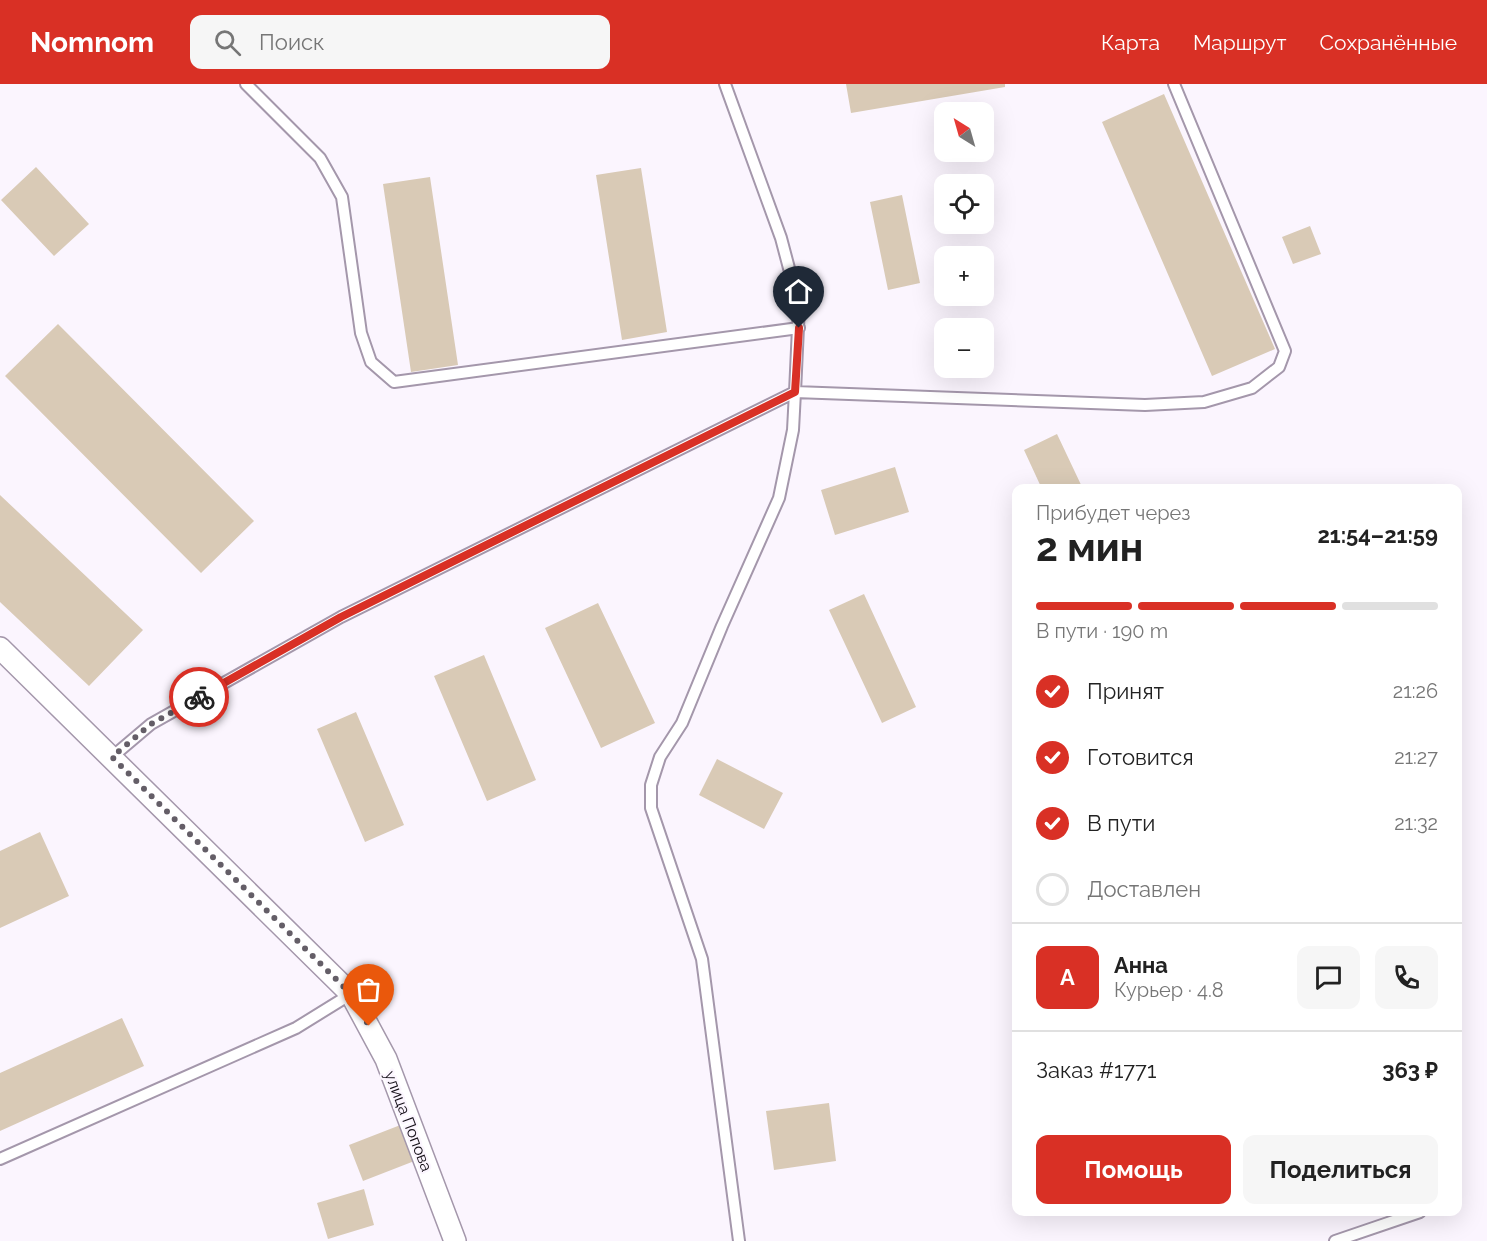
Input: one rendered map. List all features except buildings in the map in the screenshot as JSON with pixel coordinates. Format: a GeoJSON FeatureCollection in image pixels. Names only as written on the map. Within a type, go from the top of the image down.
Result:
{"type":"FeatureCollection","features":[{"type":"Feature","properties":{"kind":"street","name":"улица Попова"},"geometry":{"type":"LineString","coordinates":[[0,648],[351,994],[386,1059],[455,1241]]}},
{"type":"Feature","properties":{"kind":"lane"},"geometry":{"type":"LineString","coordinates":[[246,84],[320,158],[342,197],[361,333],[371,362],[394,382],[799,328]]}},
{"type":"Feature","properties":{"kind":"lane"},"geometry":{"type":"LineString","coordinates":[[725,84],[781,237],[800,306],[793,430],[779,498],[682,723],[660,757],[651,785],[651,808],[702,959],[739,1241]]}},
{"type":"Feature","properties":{"kind":"lane"},"geometry":{"type":"LineString","coordinates":[[112,757],[151,724],[341,617],[795,392],[1157,404],[1204,402],[1252,388],[1279,367],[1285,351],[1174,84]]}},
{"type":"Feature","properties":{"kind":"lane"},"geometry":{"type":"LineString","coordinates":[[0,1159],[296,1028],[351,994]]}},
{"type":"Feature","properties":{"kind":"lane"},"geometry":{"type":"LineString","coordinates":[[1335,1241],[1408,1216]]}},
{"type":"Feature","properties":{"kind":"way so far"},"geometry":{"type":"LineString","coordinates":[[199,697],[151,724],[112,757],[351,994],[369,1026]]}},
{"type":"Feature","properties":{"kind":"route"},"geometry":{"type":"LineString","coordinates":[[199,697],[341,617],[795,392],[799,328]]}}]}
